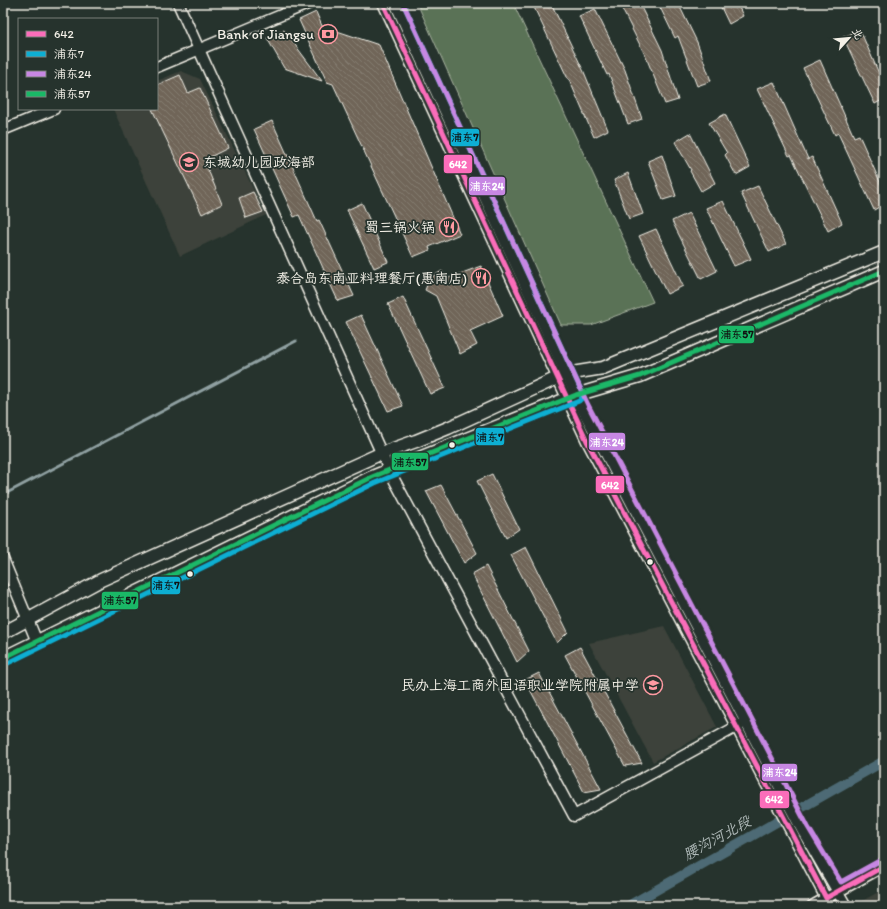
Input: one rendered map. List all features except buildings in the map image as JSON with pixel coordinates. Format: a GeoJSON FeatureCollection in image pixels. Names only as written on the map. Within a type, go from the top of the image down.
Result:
{"type":"FeatureCollection","features":[{"type":"Feature","properties":{"kind":"main road"},"geometry":{"type":"LineString","coordinates":[[3,633],[101,580],[382,453],[448,428],[561,376],[603,368],[884,252]]}},
{"type":"Feature","properties":{"kind":"main road"},"geometry":{"type":"LineString","coordinates":[[3,658],[389,470],[571,397],[640,376],[884,271]]}},
{"type":"Feature","properties":{"kind":"street"},"geometry":{"type":"LineString","coordinates":[[178,3],[389,470],[574,816],[741,724]]}},
{"type":"Feature","properties":{"kind":"street"},"geometry":{"type":"LineString","coordinates":[[158,67],[310,3]]}},
{"type":"Feature","properties":{"kind":"street"},"geometry":{"type":"LineString","coordinates":[[383,3],[571,397],[587,441],[741,724],[797,832],[828,902]]}},
{"type":"Feature","properties":{"kind":"street"},"geometry":{"type":"LineString","coordinates":[[394,3],[561,376]]}},
{"type":"Feature","properties":{"kind":"street"},"geometry":{"type":"LineString","coordinates":[[3,130],[52,110]]}},
{"type":"Feature","properties":{"kind":"street"},"geometry":{"type":"LineString","coordinates":[[3,559],[37,642]]}},
{"type":"Feature","properties":{"kind":"street"},"geometry":{"type":"LineString","coordinates":[[797,832],[838,891],[846,906]]}},
{"type":"Feature","properties":{"kind":"street"},"geometry":{"type":"LineString","coordinates":[[812,906],[828,902],[838,891],[884,866]]}},
{"type":"Feature","properties":{"kind":"shaded area","name":"东城幼儿园政海部"},"geometry":{"type":"Polygon","coordinates":[[[181,71],[200,79],[266,215],[180,256],[113,110],[158,110],[158,81],[181,71]]]}},
{"type":"Feature","properties":{"kind":"shaded area","name":"民办上海工商外国语职业学院附属中学"},"geometry":{"type":"Polygon","coordinates":[[[664,626],[717,727],[653,762],[589,643],[664,626]]]}},
{"type":"Feature","properties":{"kind":"shaded area"},"geometry":{"type":"Polygon","coordinates":[[[884,889],[884,906],[853,906],[884,889]]]}},
{"type":"Feature","properties":{"kind":"green space"},"geometry":{"type":"Polygon","coordinates":[[[417,3],[513,3],[653,302],[591,325],[561,325],[417,3]]]}},
{"type":"Feature","properties":{"kind":"waterway"},"geometry":{"type":"LineString","coordinates":[[3,495],[296,341]]}},
{"type":"Feature","properties":{"kind":"waterway","name":"腰沟河北段"},"geometry":{"type":"LineString","coordinates":[[628,906],[884,761]]}},
{"type":"Feature","properties":{"kind":"transit line","name":"642"},"geometry":{"type":"LineString","coordinates":[[383,3],[587,441],[826,898],[884,866]]}},
{"type":"Feature","properties":{"kind":"transit line","name":"浦东7"},"geometry":{"type":"LineString","coordinates":[[6,664],[375,483],[579,401],[582,398],[582,392],[403,3]]}},
{"type":"Feature","properties":{"kind":"transit line","name":"浦东24"},"geometry":{"type":"LineString","coordinates":[[403,3],[588,405],[808,827],[841,882],[881,860]]}},
{"type":"Feature","properties":{"kind":"transit line","name":"浦东57"},"geometry":{"type":"LineString","coordinates":[[3,658],[372,477],[576,395],[640,376],[884,271]]}},
{"type":"Feature","properties":{"kind":"place","name":"Bank of Jiangsu"},"geometry":{"type":"Point","coordinates":[328,34]}},
{"type":"Feature","properties":{"kind":"place","name":"东城幼儿园政海部"},"geometry":{"type":"Point","coordinates":[189,162]}},
{"type":"Feature","properties":{"kind":"place","name":"蜀三锅火锅"},"geometry":{"type":"Point","coordinates":[449,227]}},
{"type":"Feature","properties":{"kind":"place","name":"泰合岛东南亚料理餐厅(惠南店)"},"geometry":{"type":"Point","coordinates":[481,278]}},
{"type":"Feature","properties":{"kind":"place","name":"民办上海工商外国语职业学院附属中学"},"geometry":{"type":"Point","coordinates":[653,685]}}]}
